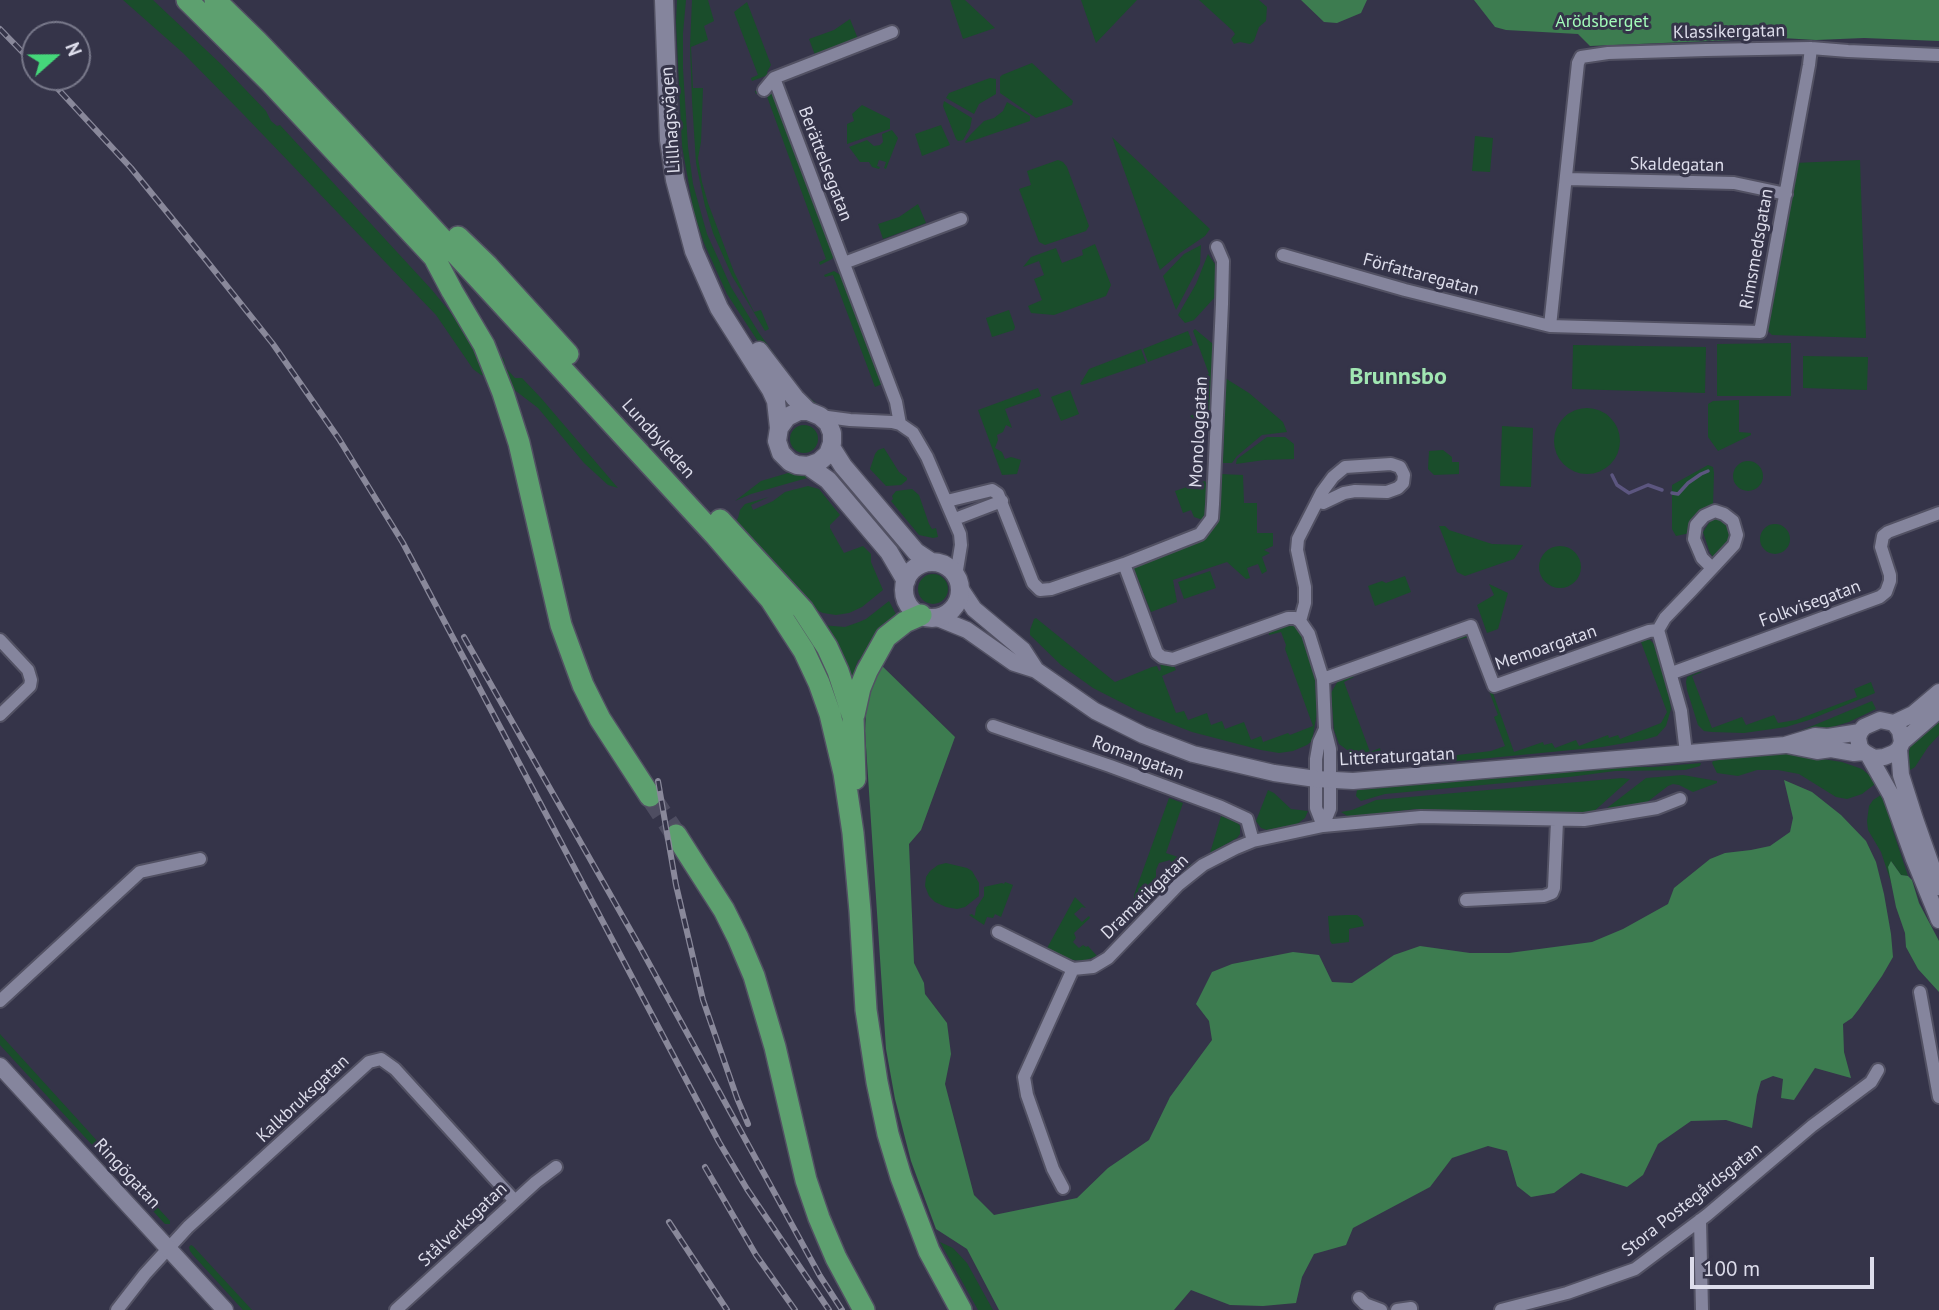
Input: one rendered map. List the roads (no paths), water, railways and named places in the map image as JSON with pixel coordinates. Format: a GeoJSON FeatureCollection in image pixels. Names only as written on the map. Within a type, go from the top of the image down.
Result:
{"type":"FeatureCollection","features":[{"type":"Feature","properties":{"kind":"highway"},"geometry":{"type":"LineString","coordinates":[[187,0],[271,83],[434,257],[484,345],[503,393],[519,443],[561,625],[583,685],[600,719],[650,796]]}},
{"type":"Feature","properties":{"kind":"highway","name":"Lundbyleden"},"geometry":{"type":"LineString","coordinates":[[215,0],[338,126],[715,535],[771,600],[804,651],[830,714],[844,773],[853,833],[866,1010],[885,1121],[901,1177],[929,1251],[961,1310]]}},
{"type":"Feature","properties":{"kind":"highway"},"geometry":{"type":"LineString","coordinates":[[338,126],[361,141],[488,266],[803,610],[838,671],[853,717],[857,818],[853,833]]}},
{"type":"Feature","properties":{"kind":"highway"},"geometry":{"type":"LineString","coordinates":[[853,717],[860,688],[880,646],[895,629],[928,616]]}},
{"type":"Feature","properties":{"kind":"highway"},"geometry":{"type":"LineString","coordinates":[[676,835],[724,909],[754,976],[819,1218],[836,1258],[864,1310]]}},
{"type":"Feature","properties":{"kind":"main road","name":"Lillhagsvägen"},"geometry":{"type":"LineString","coordinates":[[664,0],[669,140],[675,180],[694,251],[719,308],[776,401],[778,441],[784,456],[794,464],[808,466],[828,480],[889,552],[906,581],[905,595],[908,602],[915,611],[928,616]]}},
{"type":"Feature","properties":{"kind":"main road","name":"Lillhagsvägen"},"geometry":{"type":"LineString","coordinates":[[706,278],[795,398],[828,423],[832,433],[831,447],[843,466],[916,552],[931,562],[946,566],[958,582]]}},
{"type":"Feature","properties":{"kind":"main road"},"geometry":{"type":"LineString","coordinates":[[779,428],[784,420],[799,411],[814,414]]}},
{"type":"Feature","properties":{"kind":"main road"},"geometry":{"type":"LineString","coordinates":[[808,466],[822,460],[831,447]]}},
{"type":"Feature","properties":{"kind":"main road"},"geometry":{"type":"LineString","coordinates":[[906,581],[915,568],[931,562]]}},
{"type":"Feature","properties":{"kind":"main road"},"geometry":{"type":"LineString","coordinates":[[928,616],[947,613],[953,608],[959,597],[958,582]]}},
{"type":"Feature","properties":{"kind":"street"},"geometry":{"type":"LineString","coordinates":[[764,90],[774,78],[892,32]]}},
{"type":"Feature","properties":{"kind":"street","name":"Klassikergatan"},"geometry":{"type":"LineString","coordinates":[[1550,326],[1578,63],[1581,57],[1695,50],[1811,48],[1939,55]]}},
{"type":"Feature","properties":{"kind":"street","name":"Rimsmedsgatan"},"geometry":{"type":"LineString","coordinates":[[1550,326],[1760,332],[1811,48]]}},
{"type":"Feature","properties":{"kind":"street","name":"Berättelsegatan"},"geometry":{"type":"LineString","coordinates":[[774,78],[896,402],[900,424]]}},
{"type":"Feature","properties":{"kind":"street","name":"Skaldegatan"},"geometry":{"type":"LineString","coordinates":[[1567,180],[1734,183],[1786,194]]}},
{"type":"Feature","properties":{"kind":"street"},"geometry":{"type":"LineString","coordinates":[[844,263],[961,219]]}},
{"type":"Feature","properties":{"kind":"street","name":"Monologgatan"},"geometry":{"type":"LineString","coordinates":[[1002,501],[1037,588],[1051,589],[1200,534],[1212,519],[1223,261],[1217,247]]}},
{"type":"Feature","properties":{"kind":"street","name":"Författaregatan"},"geometry":{"type":"LineString","coordinates":[[1283,255],[1405,290],[1550,326]]}},
{"type":"Feature","properties":{"kind":"street"},"geometry":{"type":"LineString","coordinates":[[814,414],[900,424],[913,433],[927,457],[960,534],[958,582]]}},
{"type":"Feature","properties":{"kind":"street"},"geometry":{"type":"LineString","coordinates":[[1300,621],[1305,603],[1305,587],[1297,550],[1298,539],[1322,492],[1345,467],[1391,464],[1400,467],[1404,475],[1403,484],[1387,492],[1354,491],[1343,493],[1323,503],[1319,501]]}},
{"type":"Feature","properties":{"kind":"street"},"geometry":{"type":"LineString","coordinates":[[947,501],[992,490],[1002,501],[955,519]]}},
{"type":"Feature","properties":{"kind":"street","name":"Folkvisegatan"},"geometry":{"type":"LineString","coordinates":[[1672,673],[1880,597],[1886,592],[1890,581],[1881,547],[1883,536],[1939,513]]}},
{"type":"Feature","properties":{"kind":"street"},"geometry":{"type":"LineString","coordinates":[[1124,564],[1157,653],[1167,658],[1173,659],[1288,618],[1295,618],[1305,625],[1324,679],[1325,729],[1330,749],[1323,779],[1330,809],[1324,826]]}},
{"type":"Feature","properties":{"kind":"street"},"geometry":{"type":"LineString","coordinates":[[1686,753],[1681,710],[1658,631],[1665,618],[1712,568]]}},
{"type":"Feature","properties":{"kind":"street","name":"Litteraturgatan"},"geometry":{"type":"LineString","coordinates":[[958,582],[974,608],[1023,650],[1036,670]]}},
{"type":"Feature","properties":{"kind":"street","name":"Litteraturgatan"},"geometry":{"type":"LineString","coordinates":[[928,616],[967,630],[1014,663],[1036,670],[1095,711],[1143,735],[1193,754],[1275,773],[1323,779],[1353,781],[1785,745],[1815,736],[1828,737],[1860,732],[1864,726],[1875,721],[1894,723],[1913,714],[1939,692]]}},
{"type":"Feature","properties":{"kind":"street","name":"Memoargatan"},"geometry":{"type":"LineString","coordinates":[[1324,679],[1471,626],[1494,686],[1649,631],[1658,631]]}},
{"type":"Feature","properties":{"kind":"street"},"geometry":{"type":"LineString","coordinates":[[0,640],[28,670],[32,680],[30,686],[0,715]]}},
{"type":"Feature","properties":{"kind":"street","name":"Litteraturgatan"},"geometry":{"type":"LineString","coordinates":[[1785,745],[1799,749],[1830,749],[1854,753],[1870,760],[1884,757],[1901,746],[1939,710]]}},
{"type":"Feature","properties":{"kind":"street"},"geometry":{"type":"LineString","coordinates":[[1894,723],[1900,731],[1901,775],[1939,887]]}},
{"type":"Feature","properties":{"kind":"street","name":"Romangatan"},"geometry":{"type":"LineString","coordinates":[[993,726],[1118,769],[1247,819],[1253,841]]}},
{"type":"Feature","properties":{"kind":"street"},"geometry":{"type":"LineString","coordinates":[[1860,732],[1859,742],[1891,794],[1939,920]]}},
{"type":"Feature","properties":{"kind":"street","name":"Dramatikgatan"},"geometry":{"type":"LineString","coordinates":[[1073,969],[1093,967],[1108,958],[1186,878],[1208,861],[1253,841],[1324,826],[1421,817],[1584,820],[1657,808],[1680,799]]}},
{"type":"Feature","properties":{"kind":"street"},"geometry":{"type":"LineString","coordinates":[[1466,901],[1544,896],[1552,893],[1555,888],[1556,821]]}},
{"type":"Feature","properties":{"kind":"street"},"geometry":{"type":"LineString","coordinates":[[0,1001],[140,872],[200,859]]}},
{"type":"Feature","properties":{"kind":"street"},"geometry":{"type":"LineString","coordinates":[[998,932],[1073,969],[1024,1077],[1053,1169],[1063,1188]]}},
{"type":"Feature","properties":{"kind":"street"},"geometry":{"type":"LineString","coordinates":[[1920,992],[1939,1097]]}},
{"type":"Feature","properties":{"kind":"street","name":"Kalkbruksgatan"},"geometry":{"type":"LineString","coordinates":[[117,1310],[145,1274],[191,1224],[369,1062],[381,1059],[395,1069],[515,1200]]}},
{"type":"Feature","properties":{"kind":"street","name":"Ringögatan"},"geometry":{"type":"LineString","coordinates":[[0,1066],[225,1310]]}},
{"type":"Feature","properties":{"kind":"street","name":"Stora Postegårdsgatan"},"geometry":{"type":"LineString","coordinates":[[1501,1310],[1567,1293],[1634,1269],[1700,1220],[1812,1126],[1871,1082],[1878,1070]]}},
{"type":"Feature","properties":{"kind":"street","name":"Stålverksgatan"},"geometry":{"type":"LineString","coordinates":[[396,1310],[515,1200],[556,1167]]}},
{"type":"Feature","properties":{"kind":"street"},"geometry":{"type":"LineString","coordinates":[[1700,1220],[1702,1310]]}},
{"type":"Feature","properties":{"kind":"street"},"geometry":{"type":"LineString","coordinates":[[1359,1298],[1365,1304],[1381,1310]]}},
{"type":"Feature","properties":{"kind":"street"},"geometry":{"type":"LineString","coordinates":[[1397,1310],[1411,1310]]}},
{"type":"Feature","properties":{"kind":"waterway"},"geometry":{"type":"LineString","coordinates":[[1672,493],[1678,494],[1688,483],[1708,471]]}},
{"type":"Feature","properties":{"kind":"waterway"},"geometry":{"type":"LineString","coordinates":[[1612,475],[1617,485],[1629,493],[1648,485],[1662,490]]}},
{"type":"Feature","properties":{"kind":"tunnel"},"geometry":{"type":"LineString","coordinates":[[650,796],[676,835]]}},
{"type":"Feature","properties":{"kind":"railway"},"geometry":{"type":"LineString","coordinates":[[0,29],[21,51]]}},
{"type":"Feature","properties":{"kind":"railway"},"geometry":{"type":"LineString","coordinates":[[60,91],[131,168],[206,260],[273,344],[339,439],[403,543],[719,1142],[747,1189],[829,1310]]}},
{"type":"Feature","properties":{"kind":"railway"},"geometry":{"type":"LineString","coordinates":[[464,637],[640,947],[820,1276],[842,1310]]}},
{"type":"Feature","properties":{"kind":"railway"},"geometry":{"type":"LineString","coordinates":[[658,781],[676,885],[703,1000],[748,1124]]}},
{"type":"Feature","properties":{"kind":"railway"},"geometry":{"type":"LineString","coordinates":[[705,1167],[756,1255],[795,1310]]}},
{"type":"Feature","properties":{"kind":"railway"},"geometry":{"type":"LineString","coordinates":[[669,1222],[727,1310]]}},
{"type":"Feature","properties":{"kind":"district","name":"Brunnsbo"},"geometry":{"type":"Point","coordinates":[1398,377]}},
{"type":"Feature","properties":{"kind":"park label","name":"Arödsberget"},"geometry":{"type":"Point","coordinates":[1602,22]}}]}
